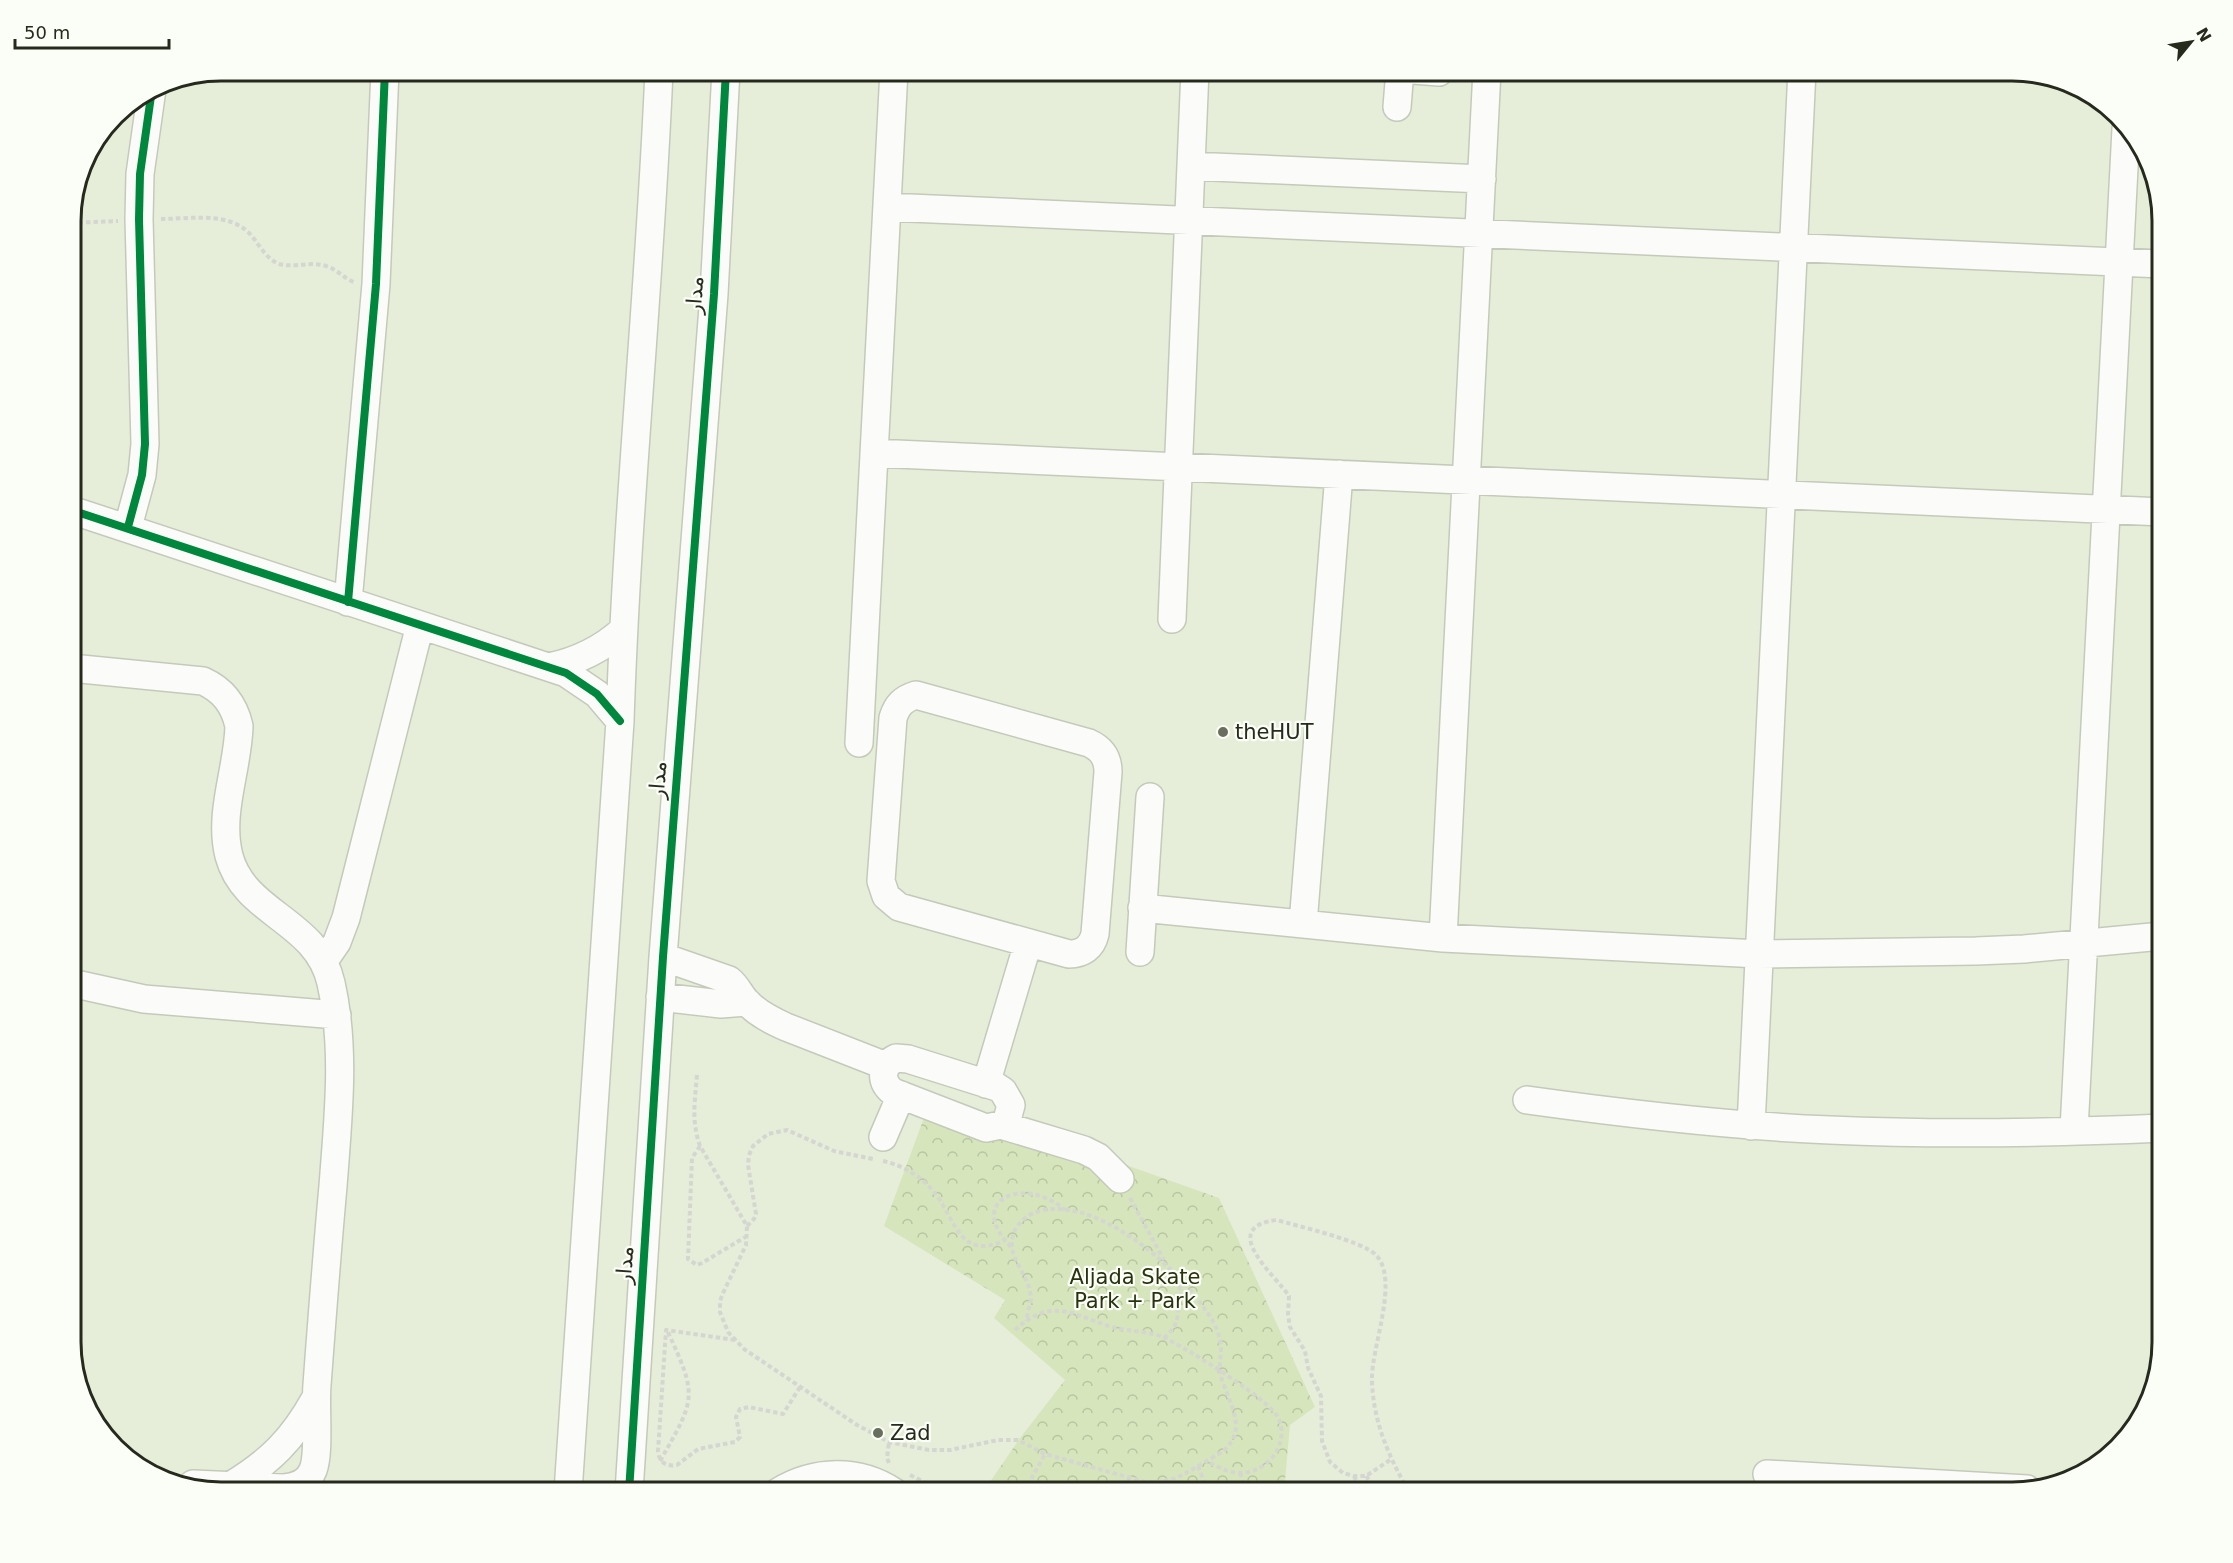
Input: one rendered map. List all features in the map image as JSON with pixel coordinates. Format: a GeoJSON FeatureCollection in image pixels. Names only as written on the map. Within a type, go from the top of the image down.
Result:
{"type":"FeatureCollection","features":[{"type":"Feature","properties":{"kind":"street"},"geometry":{"type":"LineString","coordinates":[[348,602],[376,284],[385,81]]}},
{"type":"Feature","properties":{"kind":"street","name":"مدار"},"geometry":{"type":"LineString","coordinates":[[569,1482],[620,721],[623,630],[653,199],[658,81]]}},
{"type":"Feature","properties":{"kind":"street","name":"مدار"},"geometry":{"type":"LineString","coordinates":[[629,1482],[660,997],[714,294],[725,81]]}},
{"type":"Feature","properties":{"kind":"street"},"geometry":{"type":"LineString","coordinates":[[859,743],[893,81]]}},
{"type":"Feature","properties":{"kind":"street"},"geometry":{"type":"LineString","coordinates":[[1172,619],[1195,81]]}},
{"type":"Feature","properties":{"kind":"street"},"geometry":{"type":"LineString","coordinates":[[1397,107],[1399,81]]}},
{"type":"Feature","properties":{"kind":"street"},"geometry":{"type":"LineString","coordinates":[[1443,938],[1486,81]]}},
{"type":"Feature","properties":{"kind":"street"},"geometry":{"type":"LineString","coordinates":[[1751,1126],[1802,81]]}},
{"type":"Feature","properties":{"kind":"street"},"geometry":{"type":"LineString","coordinates":[[128,527],[142,475],[145,444],[139,219],[141,174],[151,100]]}},
{"type":"Feature","properties":{"kind":"street"},"geometry":{"type":"LineString","coordinates":[[2074,1130],[2125,140]]}},
{"type":"Feature","properties":{"kind":"street"},"geometry":{"type":"LineString","coordinates":[[1191,166],[1482,179]]}},
{"type":"Feature","properties":{"kind":"street"},"geometry":{"type":"LineString","coordinates":[[887,207],[2152,264]]}},
{"type":"Feature","properties":{"kind":"street"},"geometry":{"type":"LineString","coordinates":[[874,453],[2152,512]]}},
{"type":"Feature","properties":{"kind":"street"},"geometry":{"type":"LineString","coordinates":[[1303,924],[1339,474]]}},
{"type":"Feature","properties":{"kind":"street"},"geometry":{"type":"LineString","coordinates":[[81,513],[549,667],[582,682],[609,706],[620,721]]}},
{"type":"Feature","properties":{"kind":"street"},"geometry":{"type":"LineString","coordinates":[[324,961],[337,942],[346,918],[420,625]]}},
{"type":"Feature","properties":{"kind":"street"},"geometry":{"type":"LineString","coordinates":[[549,667],[589,655],[613,640],[623,630]]}},
{"type":"Feature","properties":{"kind":"street"},"geometry":{"type":"LineString","coordinates":[[81,669],[191,678],[214,686],[224,693],[237,714],[239,726],[226,819],[226,842],[230,858],[238,876],[249,891],[304,936],[317,950],[324,961],[332,985],[337,1015],[340,1098],[315,1399],[315,1461],[313,1472],[304,1482]]}},
{"type":"Feature","properties":{"kind":"street"},"geometry":{"type":"LineString","coordinates":[[916,695],[924,696],[1089,743],[1096,746],[1106,758],[1108,772],[1093,941],[1089,947],[1077,954],[1028,943],[899,907],[886,896],[881,881],[893,718],[895,710],[908,698],[916,695]]}},
{"type":"Feature","properties":{"kind":"street"},"geometry":{"type":"LineString","coordinates":[[1140,952],[1150,797]]}},
{"type":"Feature","properties":{"kind":"street"},"geometry":{"type":"LineString","coordinates":[[1142,908],[1443,938],[1759,954],[1976,951],[2152,937]]}},
{"type":"Feature","properties":{"kind":"street"},"geometry":{"type":"LineString","coordinates":[[986,1084],[1028,943]]}},
{"type":"Feature","properties":{"kind":"street"},"geometry":{"type":"LineString","coordinates":[[663,957],[729,980],[736,986],[746,1002],[765,1016],[786,1027],[886,1066]]}},
{"type":"Feature","properties":{"kind":"street"},"geometry":{"type":"LineString","coordinates":[[81,985],[144,999],[337,1015]]}},
{"type":"Feature","properties":{"kind":"street"},"geometry":{"type":"LineString","coordinates":[[660,997],[721,1004],[746,1002]]}},
{"type":"Feature","properties":{"kind":"street"},"geometry":{"type":"LineString","coordinates":[[902,1058],[986,1084],[1003,1091],[1008,1097],[1010,1112],[1001,1125],[994,1128],[986,1128],[893,1092],[885,1084],[884,1071],[890,1061],[902,1058]]}},
{"type":"Feature","properties":{"kind":"street"},"geometry":{"type":"LineString","coordinates":[[884,1137],[901,1095]]}},
{"type":"Feature","properties":{"kind":"street"},"geometry":{"type":"LineString","coordinates":[[1527,1100],[1612,1112],[1751,1126],[1912,1132],[2152,1128]]}},
{"type":"Feature","properties":{"kind":"street"},"geometry":{"type":"LineString","coordinates":[[1001,1125],[1084,1150],[1098,1157],[1120,1179]]}},
{"type":"Feature","properties":{"kind":"street"},"geometry":{"type":"LineString","coordinates":[[237,1482],[252,1473],[283,1446],[303,1420],[315,1399]]}},
{"type":"Feature","properties":{"kind":"street"},"geometry":{"type":"LineString","coordinates":[[798,1482],[834,1474],[864,1478],[873,1482]]}},
{"type":"Feature","properties":{"kind":"street"},"geometry":{"type":"LineString","coordinates":[[1767,1474],[1906,1482]]}},
{"type":"Feature","properties":{"kind":"path"},"geometry":{"type":"LineString","coordinates":[[81,223],[139,219],[227,220],[240,225],[278,263],[326,266],[344,278],[355,282],[376,284]]}},
{"type":"Feature","properties":{"kind":"path"},"geometry":{"type":"LineString","coordinates":[[697,1075],[693,1119],[700,1146],[747,1226],[746,1245],[720,1301],[723,1323],[744,1349],[872,1434],[909,1448],[950,1450],[1007,1439],[1028,1444],[1045,1454],[1145,1482],[1176,1479],[1225,1449],[1236,1434],[1235,1413],[1219,1370],[1221,1352],[1217,1330],[1197,1298],[1165,1263],[1107,1223],[1087,1214],[1066,1210],[1039,1211],[1030,1215],[1016,1228],[1011,1247]]}},
{"type":"Feature","properties":{"kind":"path"},"geometry":{"type":"LineString","coordinates":[[747,1226],[756,1214],[748,1164],[749,1155],[760,1139],[777,1130],[787,1130],[834,1151],[855,1157],[885,1161],[909,1170],[938,1197],[956,1232],[963,1239],[970,1243],[988,1246],[1005,1240]]}},
{"type":"Feature","properties":{"kind":"path"},"geometry":{"type":"LineString","coordinates":[[700,1146],[692,1158],[688,1259],[697,1265],[748,1236]]}},
{"type":"Feature","properties":{"kind":"path"},"geometry":{"type":"LineString","coordinates":[[1120,1179],[1165,1263]]}},
{"type":"Feature","properties":{"kind":"path"},"geometry":{"type":"LineString","coordinates":[[1026,1321],[1031,1299],[1030,1291],[1011,1247],[994,1217],[998,1203],[1010,1194],[1035,1194],[1047,1197],[1066,1210]]}},
{"type":"Feature","properties":{"kind":"path"},"geometry":{"type":"LineString","coordinates":[[1390,1460],[1366,1476],[1354,1476],[1336,1469],[1325,1453],[1320,1428],[1321,1396],[1308,1368],[1305,1351],[1290,1327],[1288,1296],[1260,1263],[1251,1240],[1254,1230],[1265,1221],[1277,1220],[1356,1244],[1370,1250],[1378,1258],[1385,1276],[1386,1289],[1373,1360],[1372,1381],[1376,1410],[1390,1460],[1403,1482]]}},
{"type":"Feature","properties":{"kind":"path"},"geometry":{"type":"LineString","coordinates":[[1164,1338],[1177,1324],[1179,1288],[1182,1280]]}},
{"type":"Feature","properties":{"kind":"path"},"geometry":{"type":"LineString","coordinates":[[1015,1330],[1042,1313],[1060,1311],[1115,1328],[1164,1338],[1219,1370],[1268,1404],[1277,1415],[1281,1425],[1281,1439],[1277,1451],[1261,1468],[1240,1473],[1228,1471],[1206,1461]]}},
{"type":"Feature","properties":{"kind":"path"},"geometry":{"type":"LineString","coordinates":[[666,1330],[736,1341]]}},
{"type":"Feature","properties":{"kind":"path"},"geometry":{"type":"LineString","coordinates":[[660,1461],[658,1450],[666,1330]]}},
{"type":"Feature","properties":{"kind":"path"},"geometry":{"type":"LineString","coordinates":[[660,1461],[686,1413],[690,1392],[685,1370],[666,1330]]}},
{"type":"Feature","properties":{"kind":"path"},"geometry":{"type":"LineString","coordinates":[[660,1461],[671,1466],[677,1465],[698,1449],[735,1442],[740,1437],[736,1417],[740,1409],[749,1407],[783,1414],[800,1387]]}},
{"type":"Feature","properties":{"kind":"path"},"geometry":{"type":"LineString","coordinates":[[1030,1482],[1045,1454]]}},
{"type":"Feature","properties":{"kind":"path"},"geometry":{"type":"LineString","coordinates":[[1198,1466],[1204,1482]]}},
{"type":"Feature","properties":{"kind":"path"},"geometry":{"type":"LineString","coordinates":[[1240,1473],[1242,1482]]}},
{"type":"Feature","properties":{"kind":"path"},"geometry":{"type":"LineString","coordinates":[[1354,1476],[1357,1482]]}},
{"type":"Feature","properties":{"kind":"path"},"geometry":{"type":"LineString","coordinates":[[1366,1476],[1370,1482]]}},
{"type":"Feature","properties":{"kind":"green space","name":"Aljada Skate Park + Park"},"geometry":{"type":"Polygon","coordinates":[[[932,1096],[1219,1198],[1315,1407],[1290,1425],[1285,1482],[990,1482],[1020,1438],[1065,1380],[994,1318],[1005,1300],[884,1226],[932,1096]]]}},
{"type":"Feature","properties":{"kind":"cycle path"},"geometry":{"type":"LineString","coordinates":[[348,602],[376,284],[385,81]]}},
{"type":"Feature","properties":{"kind":"cycle path"},"geometry":{"type":"LineString","coordinates":[[630,1482],[663,957],[714,294],[725,81]]}},
{"type":"Feature","properties":{"kind":"cycle path"},"geometry":{"type":"LineString","coordinates":[[128,527],[142,475],[145,444],[139,219],[140,174],[150,100]]}},
{"type":"Feature","properties":{"kind":"cycle path"},"geometry":{"type":"LineString","coordinates":[[81,513],[566,673],[597,694],[620,721]]}},
{"type":"Feature","properties":{"kind":"place","name":"theHUT"},"geometry":{"type":"Point","coordinates":[1223,732]}},
{"type":"Feature","properties":{"kind":"place","name":"Zad"},"geometry":{"type":"Point","coordinates":[878,1433]}}]}
